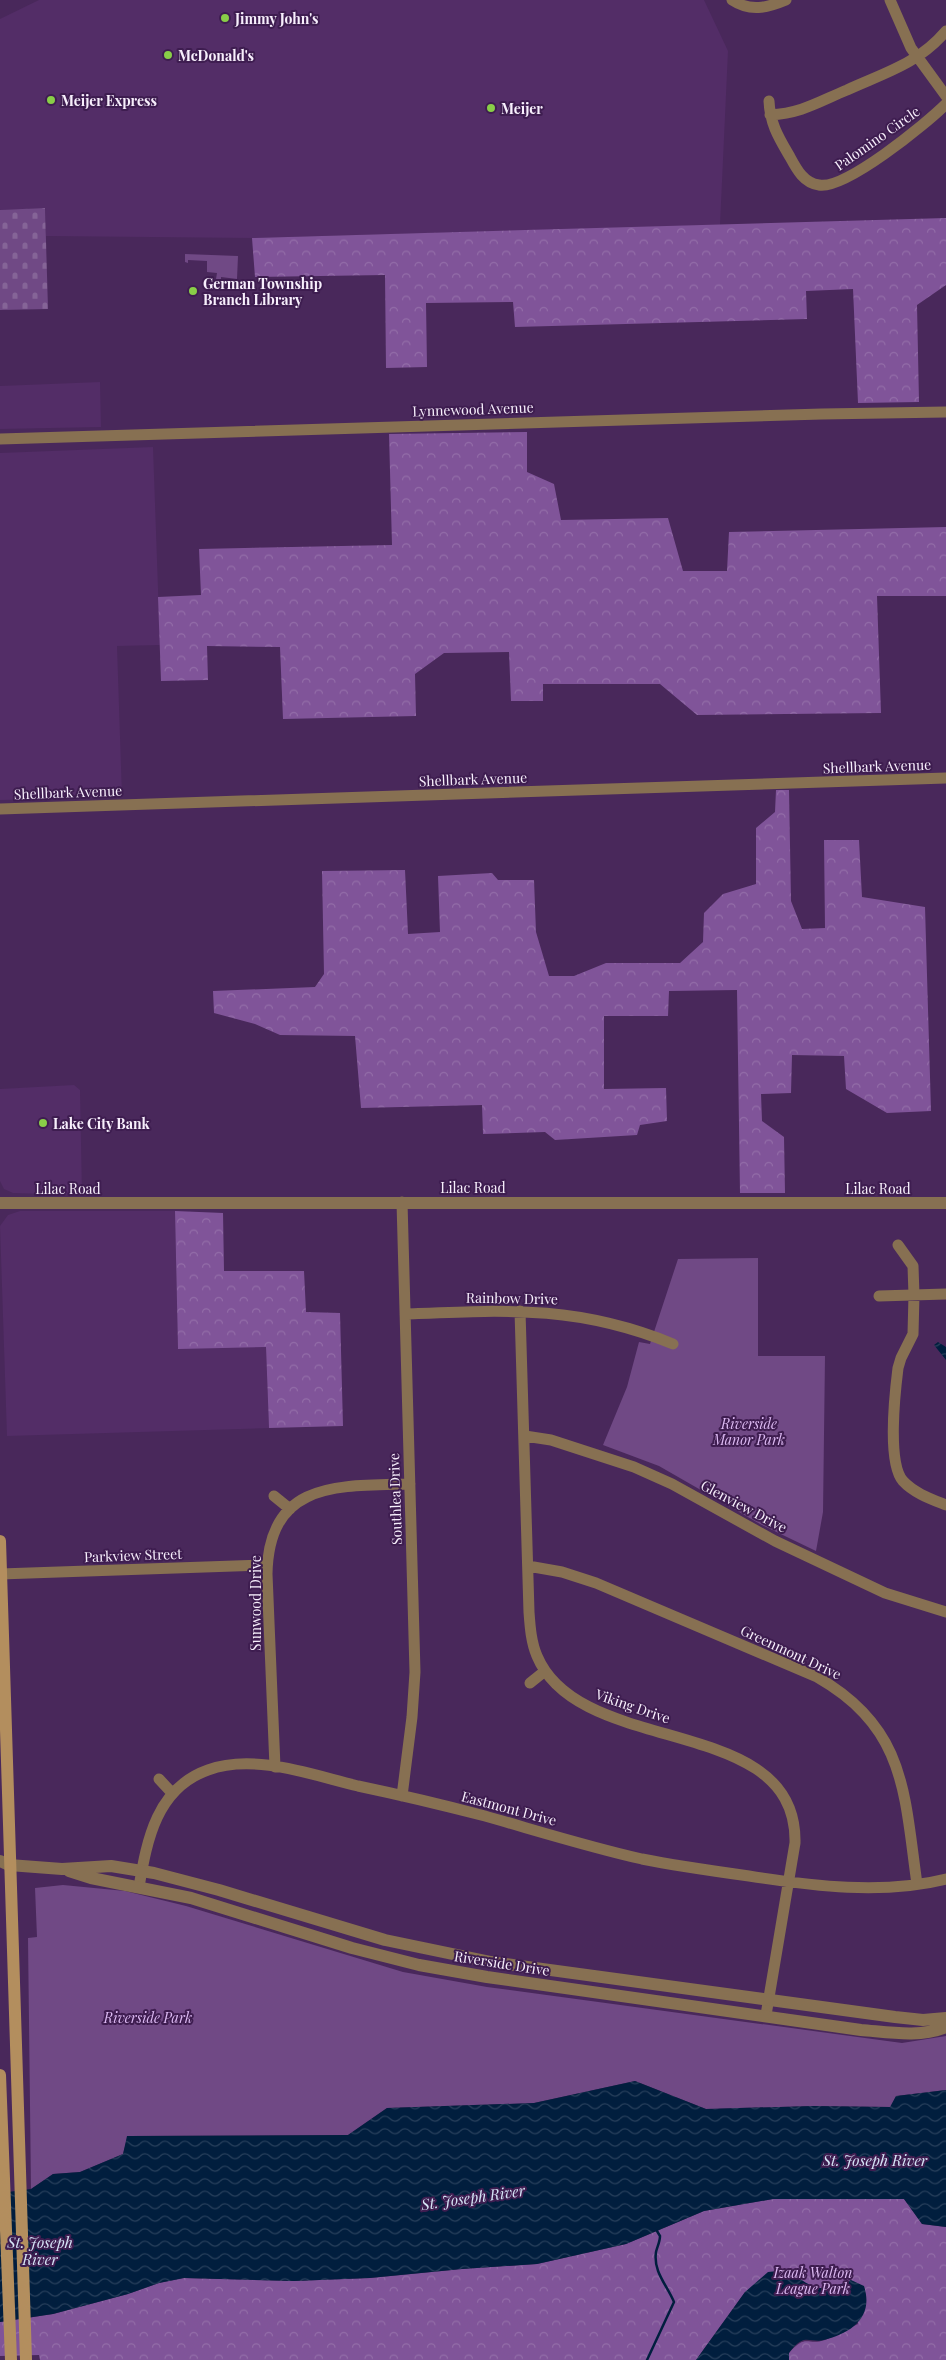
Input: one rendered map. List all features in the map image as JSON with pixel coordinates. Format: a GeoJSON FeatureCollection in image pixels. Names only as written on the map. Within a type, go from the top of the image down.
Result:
{"type":"FeatureCollection","features":[{"type":"Feature","properties":{"kind":"main road"},"geometry":{"type":"LineString","coordinates":[[0,1541],[3,1866],[21,2161],[26,2359]]}},
{"type":"Feature","properties":{"kind":"main road"},"geometry":{"type":"LineString","coordinates":[[0,2075],[11,2359]]}},
{"type":"Feature","properties":{"kind":"street"},"geometry":{"type":"LineString","coordinates":[[732,0],[745,7],[760,8],[786,0]]}},
{"type":"Feature","properties":{"kind":"street"},"geometry":{"type":"LineString","coordinates":[[890,0],[903,34],[916,57],[946,96]]}},
{"type":"Feature","properties":{"kind":"street"},"geometry":{"type":"LineString","coordinates":[[770,115],[789,114],[803,110],[846,90],[897,70],[916,57],[946,31]]}},
{"type":"Feature","properties":{"kind":"street","name":"Palomino Circle"},"geometry":{"type":"LineString","coordinates":[[769,101],[774,129],[799,173],[812,183],[828,186],[841,182],[897,146],[946,104]]}},
{"type":"Feature","properties":{"kind":"street","name":"Lynnewood Avenue"},"geometry":{"type":"LineString","coordinates":[[0,439],[803,414],[946,412]]}},
{"type":"Feature","properties":{"kind":"street","name":"Shellbark Avenue"},"geometry":{"type":"LineString","coordinates":[[0,809],[946,778]]}},
{"type":"Feature","properties":{"kind":"street","name":"Southlea Drive"},"geometry":{"type":"LineString","coordinates":[[402,1202],[415,1672],[412,1717],[402,1796]]}},
{"type":"Feature","properties":{"kind":"street","name":"Lilac Road"},"geometry":{"type":"LineString","coordinates":[[0,1203],[946,1203]]}},
{"type":"Feature","properties":{"kind":"street"},"geometry":{"type":"LineString","coordinates":[[898,1245],[913,1266],[914,1295],[913,1334],[901,1358],[897,1382],[894,1449],[897,1470],[901,1480],[911,1488],[928,1498],[946,1505]]}},
{"type":"Feature","properties":{"kind":"street"},"geometry":{"type":"LineString","coordinates":[[880,1296],[946,1294]]}},
{"type":"Feature","properties":{"kind":"street","name":"Rainbow Drive"},"geometry":{"type":"LineString","coordinates":[[405,1314],[520,1311],[557,1313],[599,1320],[630,1328],[673,1344]]}},
{"type":"Feature","properties":{"kind":"street","name":"Viking Drive"},"geometry":{"type":"LineString","coordinates":[[520,1311],[531,1633],[537,1656],[545,1671],[567,1694],[589,1708],[740,1760],[769,1778],[784,1794],[794,1821],[795,1843],[766,2015]]}},
{"type":"Feature","properties":{"kind":"street","name":"Glenview Drive"},"geometry":{"type":"LineString","coordinates":[[524,1436],[551,1440],[634,1467],[672,1484],[775,1541],[885,1593],[907,1602],[946,1612]]}},
{"type":"Feature","properties":{"kind":"street","name":"Sunwood Drive"},"geometry":{"type":"LineString","coordinates":[[275,1767],[268,1565],[273,1536],[290,1509],[300,1500],[327,1489],[342,1486],[410,1484]]}},
{"type":"Feature","properties":{"kind":"street"},"geometry":{"type":"LineString","coordinates":[[274,1496],[290,1509]]}},
{"type":"Feature","properties":{"kind":"street","name":"Parkview Street"},"geometry":{"type":"LineString","coordinates":[[1,1574],[268,1565]]}},
{"type":"Feature","properties":{"kind":"street","name":"Greenmont Drive"},"geometry":{"type":"LineString","coordinates":[[528,1566],[562,1572],[596,1583],[817,1677],[849,1698],[876,1726],[895,1760],[904,1792],[917,1884]]}},
{"type":"Feature","properties":{"kind":"street"},"geometry":{"type":"LineString","coordinates":[[530,1683],[545,1671]]}},
{"type":"Feature","properties":{"kind":"street","name":"Eastmont Drive"},"geometry":{"type":"LineString","coordinates":[[139,1887],[154,1820],[172,1793],[196,1774],[227,1764],[255,1763],[402,1796],[642,1859],[789,1882],[852,1887],[917,1884],[946,1879]]}},
{"type":"Feature","properties":{"kind":"street"},"geometry":{"type":"LineString","coordinates":[[159,1779],[172,1793]]}},
{"type":"Feature","properties":{"kind":"street","name":"Riverside Drive"},"geometry":{"type":"LineString","coordinates":[[3,1866],[62,1869],[111,1866],[219,1890],[385,1940],[491,1962],[913,2019],[946,2018]]}},
{"type":"Feature","properties":{"kind":"street","name":"Riverside Drive"},"geometry":{"type":"LineString","coordinates":[[62,1869],[91,1878],[191,1898],[352,1948],[419,1965],[487,1977],[883,2032],[925,2032],[946,2027]]}},
{"type":"Feature","properties":{"kind":"shaded area"},"geometry":{"type":"Polygon","coordinates":[[[39,0],[704,0],[728,51],[720,225],[252,238],[46,236],[45,208],[0,210],[0,19],[39,0]]]}},
{"type":"Feature","properties":{"kind":"shaded area"},"geometry":{"type":"Polygon","coordinates":[[[100,382],[101,427],[0,429],[0,386],[100,382]]]}},
{"type":"Feature","properties":{"kind":"shaded area"},"geometry":{"type":"Polygon","coordinates":[[[153,447],[160,645],[117,646],[122,797],[0,800],[0,453],[153,447]]]}},
{"type":"Feature","properties":{"kind":"shaded area"},"geometry":{"type":"Polygon","coordinates":[[[74,1085],[80,1090],[82,1195],[13,1193],[4,1189],[0,1181],[0,1089],[74,1085]]]}},
{"type":"Feature","properties":{"kind":"shaded area"},"geometry":{"type":"Polygon","coordinates":[[[20,1211],[175,1211],[178,1348],[266,1347],[269,1428],[7,1436],[0,1226],[8,1215],[20,1211]]]}},
{"type":"Feature","properties":{"kind":"green space"},"geometry":{"type":"Polygon","coordinates":[[[45,208],[48,309],[0,310],[0,210],[45,208]]]}},
{"type":"Feature","properties":{"kind":"green space"},"geometry":{"type":"Polygon","coordinates":[[[946,218],[946,285],[917,305],[919,402],[858,403],[853,289],[806,291],[807,319],[515,327],[513,302],[426,303],[427,367],[386,368],[385,275],[255,277],[252,238],[946,218]]]}},
{"type":"Feature","properties":{"kind":"green space"},"geometry":{"type":"Polygon","coordinates":[[[185,254],[238,256],[237,279],[221,277],[221,279],[216,279],[217,273],[207,272],[207,261],[188,260],[188,263],[185,262],[185,254]]]}},
{"type":"Feature","properties":{"kind":"green space"},"geometry":{"type":"Polygon","coordinates":[[[527,432],[527,472],[554,484],[561,520],[668,518],[683,571],[727,571],[729,532],[946,527],[946,596],[877,596],[881,713],[697,715],[660,684],[543,684],[543,701],[511,701],[509,652],[444,653],[415,674],[416,716],[283,719],[280,647],[207,646],[208,680],[161,681],[158,597],[201,595],[199,549],[392,545],[389,434],[527,432]]]}},
{"type":"Feature","properties":{"kind":"green space"},"geometry":{"type":"Polygon","coordinates":[[[776,790],[789,790],[791,901],[802,929],[825,928],[824,840],[859,840],[862,897],[925,907],[931,1111],[887,1113],[846,1089],[844,1056],[792,1055],[791,1093],[761,1094],[762,1121],[784,1137],[785,1193],[740,1193],[737,990],[669,991],[668,1016],[604,1016],[604,1089],[666,1088],[667,1121],[640,1125],[637,1135],[555,1140],[545,1132],[483,1134],[482,1105],[361,1108],[355,1036],[280,1035],[255,1024],[214,1013],[213,991],[315,987],[324,974],[322,871],[405,870],[408,934],[440,932],[438,876],[492,873],[498,880],[534,880],[536,932],[549,976],[574,976],[606,963],[680,963],[703,942],[704,913],[723,894],[756,884],[756,828],[775,812],[776,790]]]}},
{"type":"Feature","properties":{"kind":"green space"},"geometry":{"type":"Polygon","coordinates":[[[175,1211],[223,1213],[224,1271],[304,1271],[306,1312],[340,1313],[343,1426],[269,1428],[266,1347],[178,1349],[175,1211]]]}},
{"type":"Feature","properties":{"kind":"green space","name":"Riverside Manor Park"},"geometry":{"type":"Polygon","coordinates":[[[758,1258],[758,1356],[825,1356],[823,1512],[816,1551],[760,1524],[659,1466],[603,1445],[627,1387],[639,1342],[650,1344],[678,1259],[758,1258]]]}},
{"type":"Feature","properties":{"kind":"green space","name":"Riverside Park"},"geometry":{"type":"Polygon","coordinates":[[[63,1885],[125,1891],[186,1906],[403,1972],[487,1987],[902,2043],[946,2036],[946,2090],[896,2096],[891,2107],[813,2106],[706,2109],[635,2081],[534,2103],[387,2108],[348,2135],[128,2136],[123,2154],[80,2172],[53,2174],[31,2189],[28,1938],[37,1937],[35,1888],[63,1885]]]}},
{"type":"Feature","properties":{"kind":"green space","name":"Izaak Walton League Park"},"geometry":{"type":"Polygon","coordinates":[[[773,2199],[904,2199],[922,2224],[946,2227],[946,2360],[789,2360],[789,2353],[799,2343],[825,2340],[858,2324],[851,2280],[830,2289],[813,2288],[745,2292],[696,2360],[40,2360],[39,2355],[0,2356],[0,2322],[53,2314],[128,2294],[159,2283],[184,2278],[294,2281],[370,2278],[537,2264],[626,2244],[704,2211],[773,2199]]]}},
{"type":"Feature","properties":{"kind":"water"},"geometry":{"type":"Polygon","coordinates":[[[938,1342],[946,1347],[946,1360],[934,1345],[938,1342]]]}},
{"type":"Feature","properties":{"kind":"water","name":"St. Joseph River"},"geometry":{"type":"Polygon","coordinates":[[[635,2081],[706,2109],[813,2106],[890,2107],[896,2096],[946,2090],[946,2227],[922,2224],[904,2199],[773,2199],[704,2211],[626,2244],[537,2264],[370,2278],[294,2281],[184,2278],[159,2283],[128,2294],[53,2314],[0,2322],[0,2193],[31,2189],[53,2174],[80,2172],[123,2154],[127,2136],[348,2135],[387,2108],[534,2103],[635,2081]]]}},
{"type":"Feature","properties":{"kind":"water"},"geometry":{"type":"Polygon","coordinates":[[[786,2270],[810,2285],[817,2287],[831,2287],[851,2280],[864,2286],[866,2307],[863,2315],[852,2328],[834,2337],[819,2341],[804,2340],[799,2342],[789,2353],[789,2360],[696,2360],[745,2292],[768,2272],[786,2270]]]}},
{"type":"Feature","properties":{"kind":"waterway"},"geometry":{"type":"LineString","coordinates":[[647,2360],[674,2302],[661,2278],[657,2266],[656,2252],[660,2240],[657,2231]]}},
{"type":"Feature","properties":{"kind":"place","name":"Jimmy John's"},"geometry":{"type":"Point","coordinates":[225,18]}},
{"type":"Feature","properties":{"kind":"place","name":"McDonald's"},"geometry":{"type":"Point","coordinates":[168,55]}},
{"type":"Feature","properties":{"kind":"place","name":"Meijer Express"},"geometry":{"type":"Point","coordinates":[51,100]}},
{"type":"Feature","properties":{"kind":"place","name":"Meijer"},"geometry":{"type":"Point","coordinates":[491,108]}},
{"type":"Feature","properties":{"kind":"place","name":"German Township Branch Library"},"geometry":{"type":"Point","coordinates":[193,291]}},
{"type":"Feature","properties":{"kind":"place","name":"Lake City Bank"},"geometry":{"type":"Point","coordinates":[43,1123]}}]}
